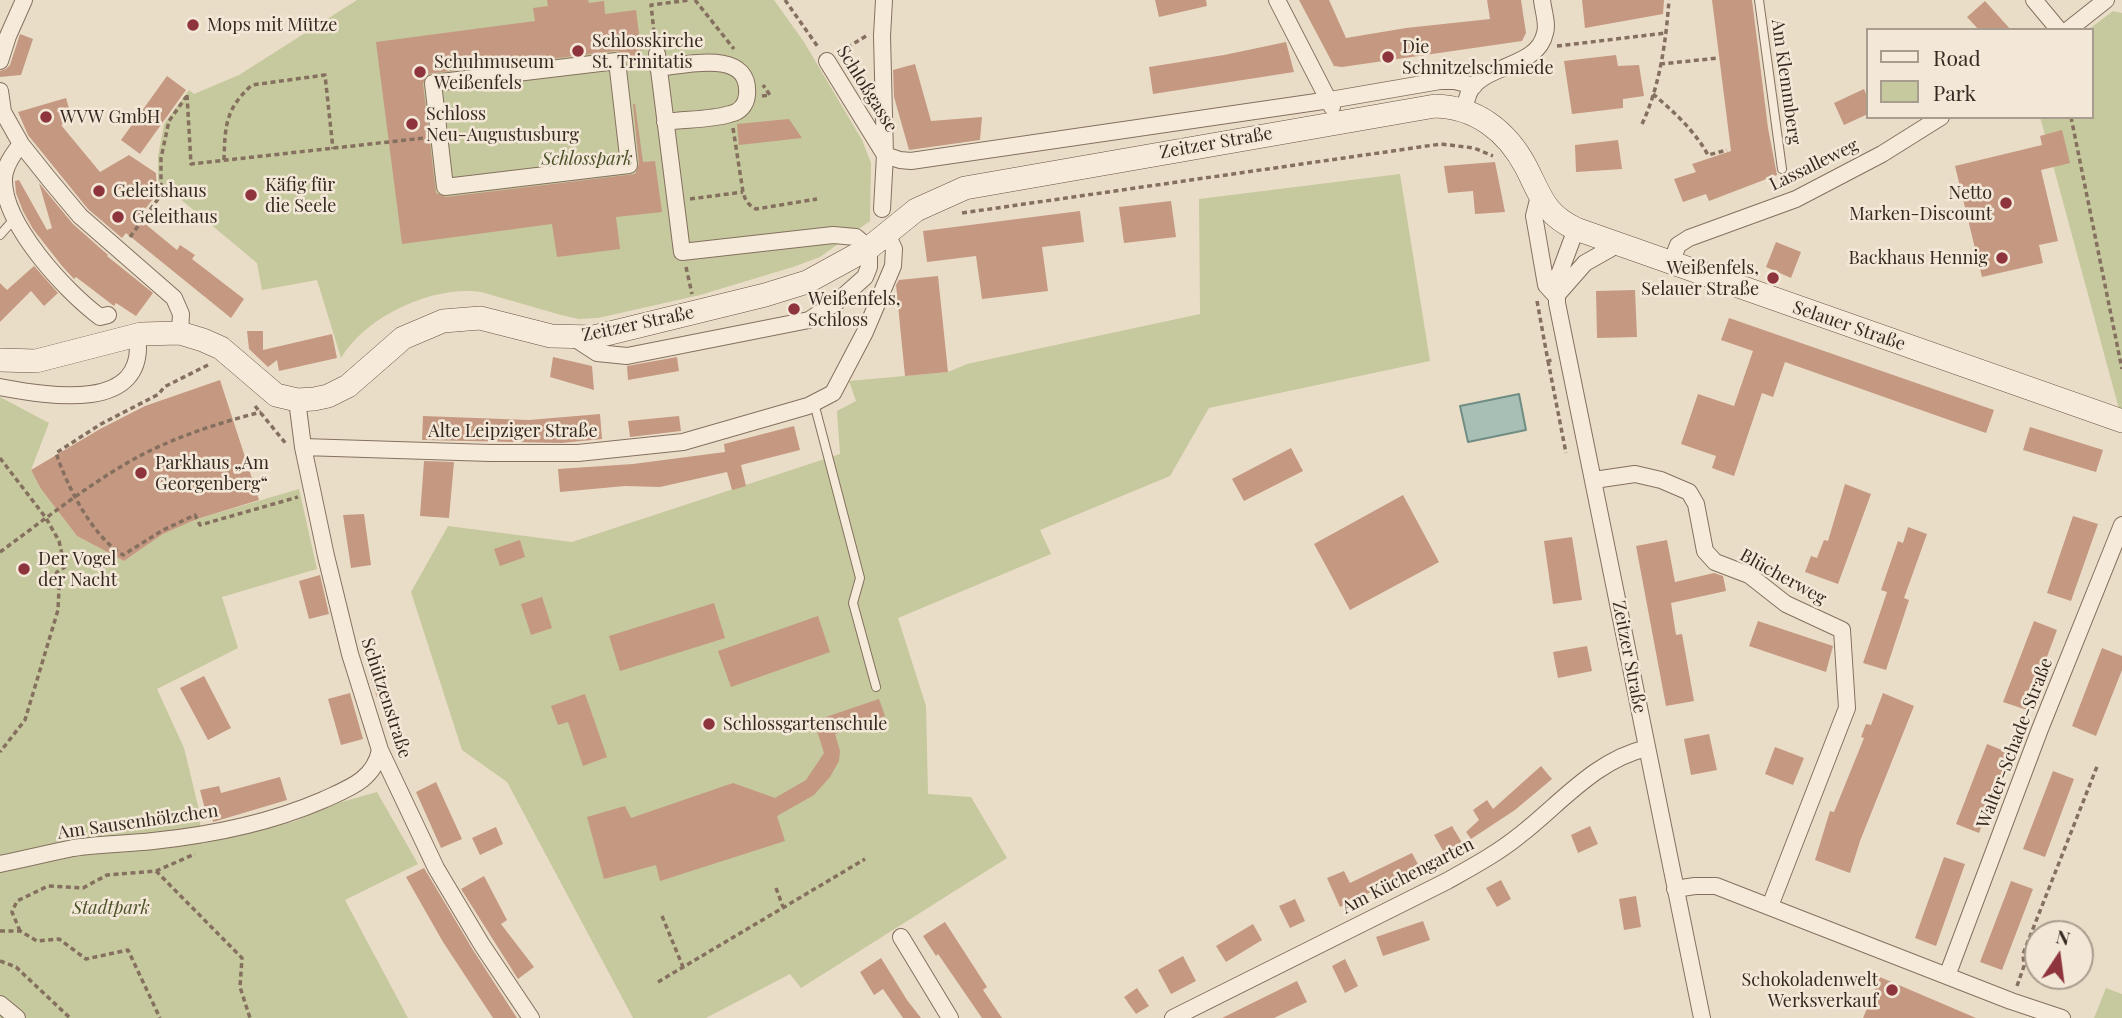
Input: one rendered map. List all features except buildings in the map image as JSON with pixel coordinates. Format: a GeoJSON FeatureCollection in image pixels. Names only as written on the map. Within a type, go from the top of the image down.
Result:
{"type":"FeatureCollection","features":[{"type":"Feature","properties":{"kind":"main road","name":"Zeitzer Straße"},"geometry":{"type":"LineString","coordinates":[[297,400],[314,399],[338,392],[403,338],[443,321],[462,318],[489,319],[551,336],[574,338],[625,330],[807,282],[869,248],[916,210],[965,188],[1332,111],[1434,106],[1464,110],[1486,121],[1508,140],[1527,168],[1539,196],[1556,217],[1576,229]]}},
{"type":"Feature","properties":{"kind":"main road","name":"Selauer Straße"},"geometry":{"type":"LineString","coordinates":[[1576,229],[2122,421]]}},
{"type":"Feature","properties":{"kind":"main road"},"geometry":{"type":"LineString","coordinates":[[0,360],[36,361],[137,334],[180,333],[221,348],[267,389],[276,395],[297,400]]}},
{"type":"Feature","properties":{"kind":"street"},"geometry":{"type":"LineString","coordinates":[[0,61],[24,0]]}},
{"type":"Feature","properties":{"kind":"street"},"geometry":{"type":"LineString","coordinates":[[884,0],[882,36],[885,155]]}},
{"type":"Feature","properties":{"kind":"street"},"geometry":{"type":"LineString","coordinates":[[1278,0],[1332,111]]}},
{"type":"Feature","properties":{"kind":"street"},"geometry":{"type":"LineString","coordinates":[[1464,110],[1474,86],[1481,79],[1520,60],[1540,46],[1546,32],[1542,0]]}},
{"type":"Feature","properties":{"kind":"street"},"geometry":{"type":"LineString","coordinates":[[2034,0],[2057,28]]}},
{"type":"Feature","properties":{"kind":"street"},"geometry":{"type":"LineString","coordinates":[[2071,28],[2106,0]]}},
{"type":"Feature","properties":{"kind":"street"},"geometry":{"type":"LineString","coordinates":[[617,61],[629,165],[445,187],[439,136],[433,83],[617,61]]}},
{"type":"Feature","properties":{"kind":"street"},"geometry":{"type":"LineString","coordinates":[[574,338],[597,353],[627,356],[810,320],[848,293],[865,277],[869,267],[869,248],[856,237],[833,235],[682,252],[657,61],[732,65],[743,73],[747,99],[741,109],[731,114],[665,122]]}},
{"type":"Feature","properties":{"kind":"street","name":"Schloßgasse"},"geometry":{"type":"LineString","coordinates":[[827,61],[885,155],[882,209]]}},
{"type":"Feature","properties":{"kind":"street","name":"Zeitzer Straße"},"geometry":{"type":"LineString","coordinates":[[885,155],[911,161],[1332,111],[1440,81],[1455,81],[1474,86]]}},
{"type":"Feature","properties":{"kind":"street"},"geometry":{"type":"LineString","coordinates":[[0,91],[11,153],[4,176],[6,198],[15,218],[44,262],[69,292],[100,317],[108,315]]}},
{"type":"Feature","properties":{"kind":"street","name":"Lassalleweg"},"geometry":{"type":"LineString","coordinates":[[1671,263],[1678,245],[1689,238],[1796,199],[1938,119]]}},
{"type":"Feature","properties":{"kind":"street"},"geometry":{"type":"LineString","coordinates":[[11,153],[174,298],[181,314],[180,333]]}},
{"type":"Feature","properties":{"kind":"street","name":"Zeitzer Straße"},"geometry":{"type":"LineString","coordinates":[[1539,196],[1534,216],[1546,285],[1556,296]]}},
{"type":"Feature","properties":{"kind":"street","name":"Zeitzer Straße"},"geometry":{"type":"LineString","coordinates":[[1576,229],[1557,280],[1556,296],[1702,1018]]}},
{"type":"Feature","properties":{"kind":"street","name":"Alte Leipziger Straße"},"geometry":{"type":"LineString","coordinates":[[303,447],[578,453],[683,442],[814,403],[833,393],[865,332],[889,276],[894,249],[887,233]]}},
{"type":"Feature","properties":{"kind":"street"},"geometry":{"type":"LineString","coordinates":[[1556,296],[1585,263],[1617,244]]}},
{"type":"Feature","properties":{"kind":"street"},"geometry":{"type":"LineString","coordinates":[[0,387],[66,394],[114,389],[123,384],[136,361],[139,348],[137,334]]}},
{"type":"Feature","properties":{"kind":"street","name":"Schützenstraße"},"geometry":{"type":"LineString","coordinates":[[297,400],[303,447],[326,556],[350,654],[380,750],[436,868],[482,945],[531,1018]]}},
{"type":"Feature","properties":{"kind":"street","name":"Blücherweg"},"geometry":{"type":"LineString","coordinates":[[1594,480],[1635,474],[1661,480],[1689,492],[1696,504],[1705,551],[1715,562],[1749,575],[1786,604],[1842,631],[1847,708],[1770,906]]}},
{"type":"Feature","properties":{"kind":"street","name":"Walter-Schade-Straße"},"geometry":{"type":"LineString","coordinates":[[1947,976],[2040,729],[2122,525]]}},
{"type":"Feature","properties":{"kind":"street","name":"Am Küchengarten"},"geometry":{"type":"LineString","coordinates":[[1173,1018],[1484,860],[1519,837],[1611,761],[1623,754],[1647,748]]}},
{"type":"Feature","properties":{"kind":"street","name":"Am Sausenhölzchen"},"geometry":{"type":"LineString","coordinates":[[0,864],[75,848],[155,841],[223,831],[292,813],[368,777],[377,764],[380,750]]}},
{"type":"Feature","properties":{"kind":"street"},"geometry":{"type":"LineString","coordinates":[[1675,889],[1716,886],[2011,1001],[2062,1018]]}},
{"type":"Feature","properties":{"kind":"street"},"geometry":{"type":"LineString","coordinates":[[901,937],[950,1018]]}},
{"type":"Feature","properties":{"kind":"street"},"geometry":{"type":"LineString","coordinates":[[0,1004],[17,1018]]}},
{"type":"Feature","properties":{"kind":"lane","name":"Am Klemmberg"},"geometry":{"type":"LineString","coordinates":[[1759,0],[1782,169]]}},
{"type":"Feature","properties":{"kind":"lane"},"geometry":{"type":"LineString","coordinates":[[0,234],[15,218]]}},
{"type":"Feature","properties":{"kind":"lane"},"geometry":{"type":"LineString","coordinates":[[814,403],[860,578],[853,603],[876,687]]}},
{"type":"Feature","properties":{"kind":"path"},"geometry":{"type":"LineString","coordinates":[[657,61],[651,3],[690,0]]}},
{"type":"Feature","properties":{"kind":"path","name":"Schloßgasse"},"geometry":{"type":"LineString","coordinates":[[785,0],[827,61]]}},
{"type":"Feature","properties":{"kind":"path"},"geometry":{"type":"LineString","coordinates":[[1642,124],[1651,106],[1666,33],[1669,0]]}},
{"type":"Feature","properties":{"kind":"path"},"geometry":{"type":"LineString","coordinates":[[1564,46],[1666,33]]}},
{"type":"Feature","properties":{"kind":"path"},"geometry":{"type":"LineString","coordinates":[[827,61],[868,35],[882,36]]}},
{"type":"Feature","properties":{"kind":"path"},"geometry":{"type":"LineString","coordinates":[[1660,64],[1719,58]]}},
{"type":"Feature","properties":{"kind":"path"},"geometry":{"type":"LineString","coordinates":[[224,160],[225,125],[230,112],[252,85],[325,75],[332,149]]}},
{"type":"Feature","properties":{"kind":"path"},"geometry":{"type":"LineString","coordinates":[[1653,94],[1703,145],[1708,155],[1727,150]]}},
{"type":"Feature","properties":{"kind":"path"},"geometry":{"type":"LineString","coordinates":[[119,251],[162,195],[161,158],[169,121],[187,95],[191,164],[439,136]]}},
{"type":"Feature","properties":{"kind":"path"},"geometry":{"type":"LineString","coordinates":[[731,114],[746,201],[756,209],[817,199]]}},
{"type":"Feature","properties":{"kind":"path"},"geometry":{"type":"LineString","coordinates":[[2071,119],[2122,369]]}},
{"type":"Feature","properties":{"kind":"path"},"geometry":{"type":"LineString","coordinates":[[954,214],[1441,144],[1474,148],[1496,158]]}},
{"type":"Feature","properties":{"kind":"path"},"geometry":{"type":"LineString","coordinates":[[693,198],[743,192]]}},
{"type":"Feature","properties":{"kind":"path"},"geometry":{"type":"LineString","coordinates":[[682,252],[692,292]]}},
{"type":"Feature","properties":{"kind":"path"},"geometry":{"type":"LineString","coordinates":[[1535,294],[1566,453]]}},
{"type":"Feature","properties":{"kind":"path"},"geometry":{"type":"LineString","coordinates":[[1548,361],[1568,357]]}},
{"type":"Feature","properties":{"kind":"path"},"geometry":{"type":"LineString","coordinates":[[216,361],[164,387],[159,394],[101,424],[56,453],[62,475],[109,546],[123,555],[163,530],[195,515],[200,525],[313,493]]}},
{"type":"Feature","properties":{"kind":"path"},"geometry":{"type":"LineString","coordinates":[[252,402],[285,445],[303,447]]}},
{"type":"Feature","properties":{"kind":"path"},"geometry":{"type":"LineString","coordinates":[[0,552],[75,496],[136,458],[202,430],[261,412]]}},
{"type":"Feature","properties":{"kind":"path"},"geometry":{"type":"LineString","coordinates":[[0,458],[46,518],[59,541],[65,567],[57,572],[54,578],[59,589],[58,610],[25,720],[0,752]]}},
{"type":"Feature","properties":{"kind":"path"},"geometry":{"type":"LineString","coordinates":[[2011,1001],[2022,972],[2023,954],[2098,764]]}},
{"type":"Feature","properties":{"kind":"path"},"geometry":{"type":"LineString","coordinates":[[20,931],[12,912],[17,901],[48,886],[83,888],[107,875],[156,871],[205,850]]}},
{"type":"Feature","properties":{"kind":"path"},"geometry":{"type":"LineString","coordinates":[[658,982],[865,859]]}},
{"type":"Feature","properties":{"kind":"path"},"geometry":{"type":"LineString","coordinates":[[156,871],[242,958],[240,987],[250,1018]]}},
{"type":"Feature","properties":{"kind":"path"},"geometry":{"type":"LineString","coordinates":[[776,888],[783,907]]}},
{"type":"Feature","properties":{"kind":"path"},"geometry":{"type":"LineString","coordinates":[[662,916],[683,967]]}},
{"type":"Feature","properties":{"kind":"path"},"geometry":{"type":"LineString","coordinates":[[0,931],[20,931],[37,941],[59,939],[86,959],[128,950],[160,1018]]}},
{"type":"Feature","properties":{"kind":"path"},"geometry":{"type":"LineString","coordinates":[[0,961],[16,967],[70,1018]]}},
{"type":"Feature","properties":{"kind":"green space","name":"Schlosspark"},"geometry":{"type":"Polygon","coordinates":[[[357,0],[774,0],[804,42],[862,140],[871,163],[870,221],[820,257],[793,267],[700,295],[598,318],[579,319],[561,315],[481,292],[442,293],[402,307],[384,317],[352,343],[341,358],[317,280],[262,290],[257,263],[179,198],[158,191],[158,156],[164,124],[189,90],[194,94],[239,75],[357,0]]]}},
{"type":"Feature","properties":{"kind":"green space"},"geometry":{"type":"Polygon","coordinates":[[[2113,11],[2122,13],[2122,410],[2119,409],[2041,119],[2094,119],[2094,28],[2091,28],[2113,11]]]}},
{"type":"Feature","properties":{"kind":"green space"},"geometry":{"type":"Polygon","coordinates":[[[1400,174],[1430,361],[1209,408],[1170,476],[1040,530],[1051,554],[898,618],[926,706],[928,794],[971,797],[1007,858],[801,988],[790,974],[706,1018],[633,1018],[507,782],[462,750],[411,592],[448,526],[572,542],[840,454],[837,411],[856,401],[849,381],[948,372],[967,364],[1200,314],[1199,199],[1400,174]]]}},
{"type":"Feature","properties":{"kind":"green space","name":"Stadtpark"},"geometry":{"type":"Polygon","coordinates":[[[0,397],[49,423],[31,470],[41,489],[77,536],[124,561],[163,534],[197,519],[299,489],[317,569],[222,597],[238,648],[157,689],[184,748],[199,810],[202,844],[293,822],[338,803],[377,792],[418,864],[345,900],[408,1018],[0,1018],[0,397]]]}},
{"type":"Feature","properties":{"kind":"green space"},"geometry":{"type":"Polygon","coordinates":[[[2106,988],[2122,994],[2122,1018],[2094,1018],[2106,988]]]}},
{"type":"Feature","properties":{"kind":"shaded area"},"geometry":{"type":"Polygon","coordinates":[[[1519,394],[1526,430],[1468,442],[1460,406],[1519,394]]]}},
{"type":"Feature","properties":{"kind":"place","name":"Mops mit Mütze"},"geometry":{"type":"Point","coordinates":[193,25]}},
{"type":"Feature","properties":{"kind":"place","name":"Schlosskirche St. Trinitatis"},"geometry":{"type":"Point","coordinates":[578,51]}},
{"type":"Feature","properties":{"kind":"place","name":"Die Schnitzelschmiede"},"geometry":{"type":"Point","coordinates":[1388,57]}},
{"type":"Feature","properties":{"kind":"place","name":"Schuhmuseum Weißenfels"},"geometry":{"type":"Point","coordinates":[420,72]}},
{"type":"Feature","properties":{"kind":"place","name":"WVW GmbH"},"geometry":{"type":"Point","coordinates":[46,117]}},
{"type":"Feature","properties":{"kind":"place","name":"Schloss Neu-Augustusburg"},"geometry":{"type":"Point","coordinates":[412,124]}},
{"type":"Feature","properties":{"kind":"place","name":"Geleitshaus"},"geometry":{"type":"Point","coordinates":[99,191]}},
{"type":"Feature","properties":{"kind":"place","name":"Käfig für die Seele"},"geometry":{"type":"Point","coordinates":[251,195]}},
{"type":"Feature","properties":{"kind":"place","name":"Netto Marken-Discount"},"geometry":{"type":"Point","coordinates":[2006,203]}},
{"type":"Feature","properties":{"kind":"place","name":"Geleithaus"},"geometry":{"type":"Point","coordinates":[118,217]}},
{"type":"Feature","properties":{"kind":"place","name":"Backhaus Hennig"},"geometry":{"type":"Point","coordinates":[2002,258]}},
{"type":"Feature","properties":{"kind":"place","name":"Weißenfels, Selauer Straße"},"geometry":{"type":"Point","coordinates":[1773,278]}},
{"type":"Feature","properties":{"kind":"place","name":"Weißenfels, Schloss"},"geometry":{"type":"Point","coordinates":[794,309]}},
{"type":"Feature","properties":{"kind":"place","name":"Parkhaus „Am Georgenberg“"},"geometry":{"type":"Point","coordinates":[141,473]}},
{"type":"Feature","properties":{"kind":"place","name":"Der Vogel der Nacht"},"geometry":{"type":"Point","coordinates":[24,569]}},
{"type":"Feature","properties":{"kind":"place","name":"Schlossgartenschule"},"geometry":{"type":"Point","coordinates":[709,724]}},
{"type":"Feature","properties":{"kind":"place","name":"Schokoladenwelt Werksverkauf"},"geometry":{"type":"Point","coordinates":[1892,990]}}]}
